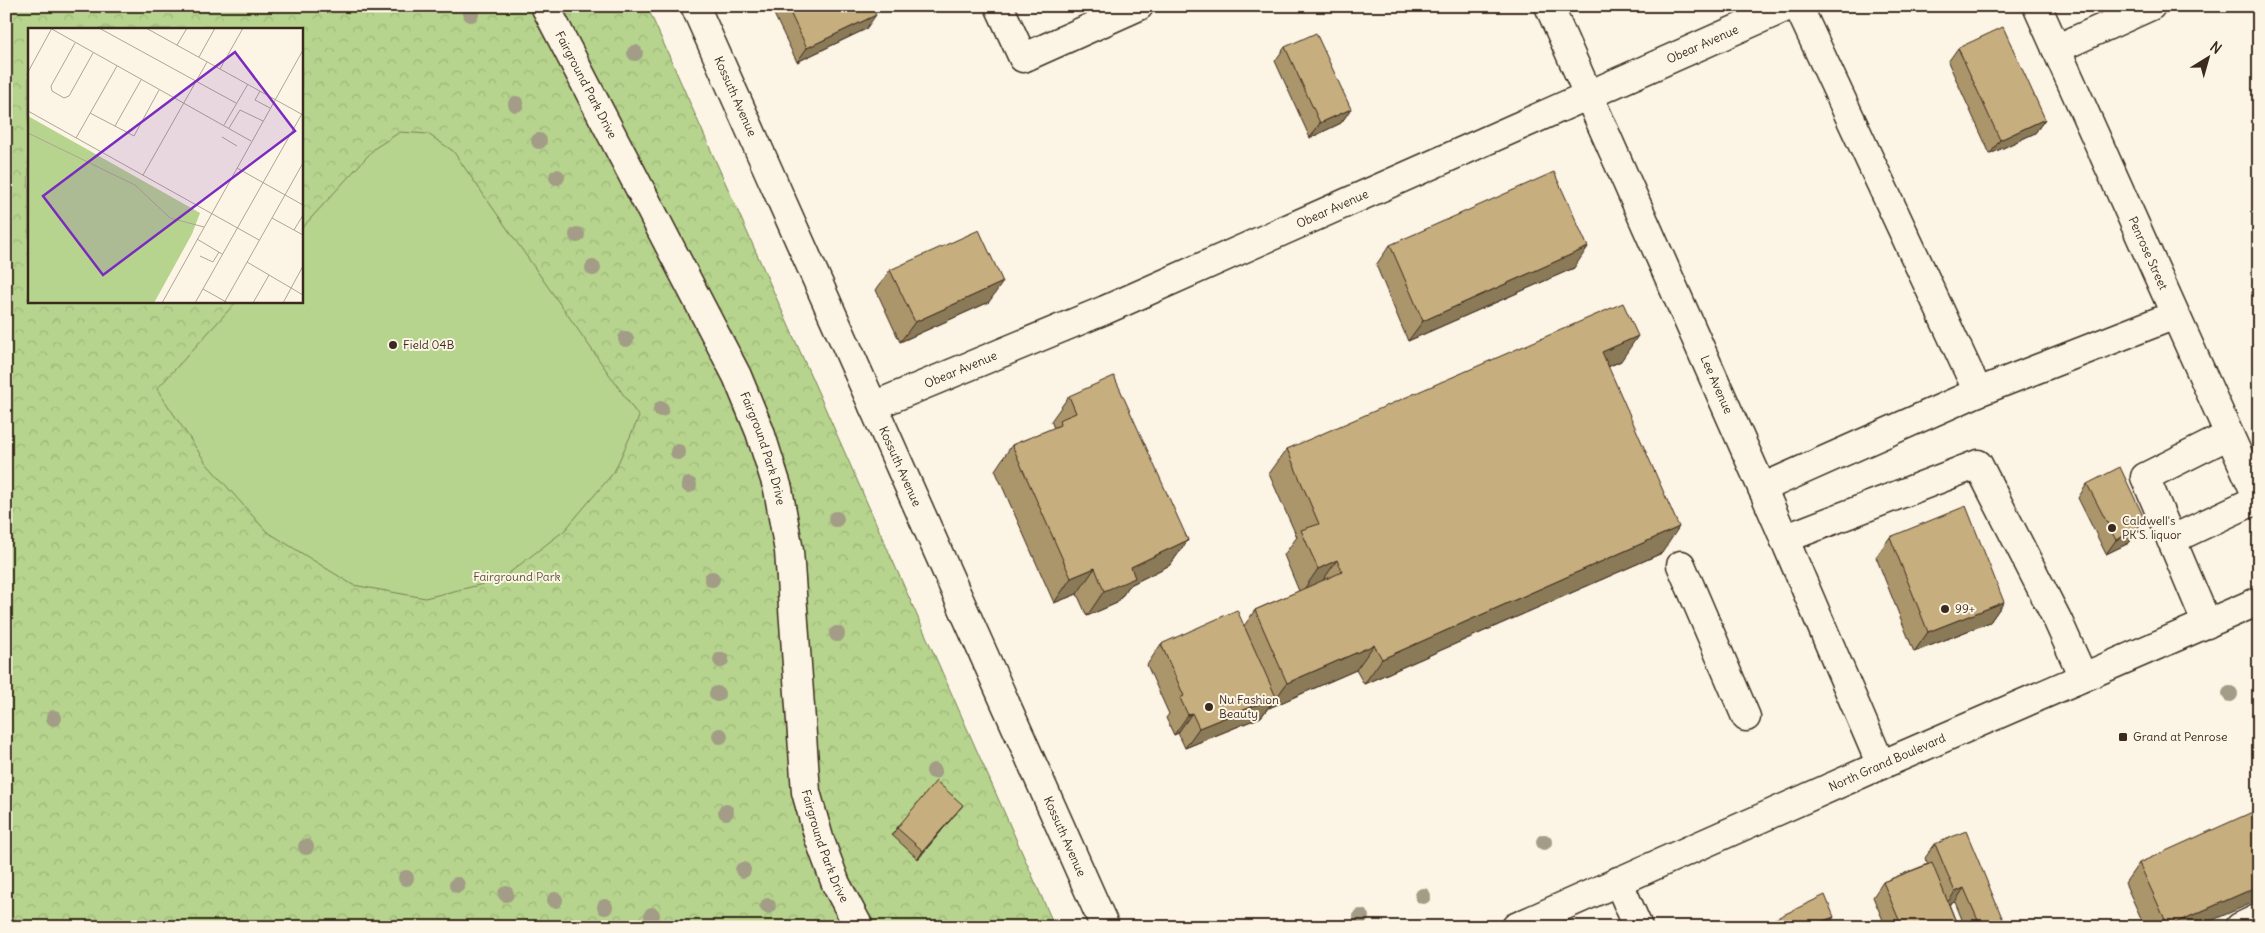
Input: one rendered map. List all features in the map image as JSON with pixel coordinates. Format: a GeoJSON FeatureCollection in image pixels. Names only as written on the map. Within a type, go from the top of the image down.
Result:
{"type":"FeatureCollection","features":[{"type":"Feature","properties":{"kind":"street","name":"Fairground Park Drive"},"geometry":{"type":"LineString","coordinates":[[545,6],[737,376],[760,432],[778,489],[789,551],[806,792],[819,838],[836,884],[859,927]]}},
{"type":"Feature","properties":{"kind":"street","name":"Kossuth Avenue"},"geometry":{"type":"LineString","coordinates":[[695,6],[1105,927]]}},
{"type":"Feature","properties":{"kind":"street"},"geometry":{"type":"LineString","coordinates":[[999,6],[1023,58],[1140,6]]}},
{"type":"Feature","properties":{"kind":"street","name":"Lee Avenue"},"geometry":{"type":"LineString","coordinates":[[1549,6],[1762,488],[1880,764]]}},
{"type":"Feature","properties":{"kind":"street","name":"Obear Avenue"},"geometry":{"type":"LineString","coordinates":[[872,406],[1105,310],[1789,6]]}},
{"type":"Feature","properties":{"kind":"street"},"geometry":{"type":"LineString","coordinates":[[1798,6],[1978,392]]}},
{"type":"Feature","properties":{"kind":"street","name":"Penrose Street"},"geometry":{"type":"LineString","coordinates":[[2037,6],[2258,500]]}},
{"type":"Feature","properties":{"kind":"street"},"geometry":{"type":"LineString","coordinates":[[2056,49],[2151,6]]}},
{"type":"Feature","properties":{"kind":"street"},"geometry":{"type":"LineString","coordinates":[[1762,488],[1978,392],[2175,315]]}},
{"type":"Feature","properties":{"kind":"street"},"geometry":{"type":"LineString","coordinates":[[2207,624],[2145,477],[2229,435]]}},
{"type":"Feature","properties":{"kind":"street"},"geometry":{"type":"LineString","coordinates":[[1784,539],[1978,464],[2058,621],[2084,677]]}},
{"type":"Feature","properties":{"kind":"street"},"geometry":{"type":"LineString","coordinates":[[2171,540],[2258,500]]}},
{"type":"Feature","properties":{"kind":"street"},"geometry":{"type":"LineString","coordinates":[[1681,565],[1746,717]]}},
{"type":"Feature","properties":{"kind":"street","name":"North Grand Boulevard"},"geometry":{"type":"LineString","coordinates":[[1516,927],[1880,764],[2259,601]]}},
{"type":"Feature","properties":{"kind":"street"},"geometry":{"type":"LineString","coordinates":[[1618,881],[1638,927]]}},
{"type":"Feature","properties":{"kind":"street"},"geometry":{"type":"LineString","coordinates":[[2240,927],[2259,918]]}},
{"type":"Feature","properties":{"kind":"green space","name":"Fairground Park"},"geometry":{"type":"Polygon","coordinates":[[[6,6],[647,6],[1055,927],[6,927],[6,6]]]}},
{"type":"Feature","properties":{"kind":"green space","name":"Field 04B"},"geometry":{"type":"Polygon","coordinates":[[[400,132],[428,134],[453,151],[639,417],[614,472],[565,530],[500,580],[425,598],[353,585],[266,531],[206,463],[157,389],[236,302],[302,302],[302,228],[375,148],[400,132]]]}},
{"type":"Feature","properties":{"kind":"building"},"geometry":{"type":"Polygon","coordinates":[[[787,6],[871,6],[876,15],[807,48],[787,6]]]}},
{"type":"Feature","properties":{"kind":"building"},"geometry":{"type":"Polygon","coordinates":[[[2003,27],[2045,119],[2000,140],[1958,48],[2003,27]]]}},
{"type":"Feature","properties":{"kind":"building"},"geometry":{"type":"Polygon","coordinates":[[[1316,33],[1351,109],[1320,123],[1285,47],[1316,33]]]}},
{"type":"Feature","properties":{"kind":"building"},"geometry":{"type":"Polygon","coordinates":[[[1554,172],[1588,247],[1423,321],[1390,245],[1554,172]]]}},
{"type":"Feature","properties":{"kind":"building"},"geometry":{"type":"Polygon","coordinates":[[[979,230],[1003,282],[915,322],[890,270],[979,230]]]}},
{"type":"Feature","properties":{"kind":"building"},"geometry":{"type":"Polygon","coordinates":[[[1623,303],[1638,336],[1602,352],[1679,527],[1382,659],[1374,645],[1287,683],[1255,610],[1342,572],[1337,560],[1318,569],[1301,530],[1319,524],[1287,449],[1623,303]]]}},
{"type":"Feature","properties":{"kind":"building"},"geometry":{"type":"Polygon","coordinates":[[[1114,376],[1188,540],[1131,567],[1135,578],[1104,591],[1095,568],[1071,578],[1012,445],[1060,425],[1059,420],[1076,413],[1069,396],[1114,376]]]}},
{"type":"Feature","properties":{"kind":"building"},"geometry":{"type":"Polygon","coordinates":[[[2120,467],[2143,516],[2138,529],[2116,540],[2087,484],[2120,467]]]}},
{"type":"Feature","properties":{"kind":"building"},"geometry":{"type":"Polygon","coordinates":[[[1966,506],[2004,602],[1928,632],[1890,537],[1966,506]]]}},
{"type":"Feature","properties":{"kind":"building"},"geometry":{"type":"Polygon","coordinates":[[[1237,610],[1276,697],[1199,728],[1192,713],[1188,715],[1180,698],[1184,696],[1161,644],[1237,610]]]}},
{"type":"Feature","properties":{"kind":"building"},"geometry":{"type":"Polygon","coordinates":[[[936,781],[963,805],[923,851],[897,828],[936,781]]]}},
{"type":"Feature","properties":{"kind":"building"},"geometry":{"type":"Polygon","coordinates":[[[2259,809],[2259,886],[2168,926],[2139,863],[2259,809]]]}},
{"type":"Feature","properties":{"kind":"building"},"geometry":{"type":"Polygon","coordinates":[[[1966,831],[2006,927],[1981,927],[1964,888],[1955,892],[1935,844],[1966,831]]]}},
{"type":"Feature","properties":{"kind":"building"},"geometry":{"type":"Polygon","coordinates":[[[1932,863],[1958,927],[1902,927],[1883,882],[1932,863]]]}},
{"type":"Feature","properties":{"kind":"building"},"geometry":{"type":"Polygon","coordinates":[[[1825,895],[1834,917],[1820,922],[1822,927],[1758,927],[1825,895]]]}},
{"type":"Feature","properties":{"kind":"building"},"geometry":{"type":"Polygon","coordinates":[[[1752,923],[1753,927],[1744,927],[1752,923]]]}},
{"type":"Feature","properties":{"kind":"place","name":"Field 04B"},"geometry":{"type":"Point","coordinates":[393,345]}},
{"type":"Feature","properties":{"kind":"place","name":"Caldwell's PK'S. liquor"},"geometry":{"type":"Point","coordinates":[2112,528]}},
{"type":"Feature","properties":{"kind":"place","name":"99+"},"geometry":{"type":"Point","coordinates":[1945,609]}},
{"type":"Feature","properties":{"kind":"place","name":"Nu Fashion Beauty"},"geometry":{"type":"Point","coordinates":[1209,707]}},
{"type":"Feature","properties":{"kind":"place","name":"Grand at Penrose"},"geometry":{"type":"Point","coordinates":[2123,737]}}]}
